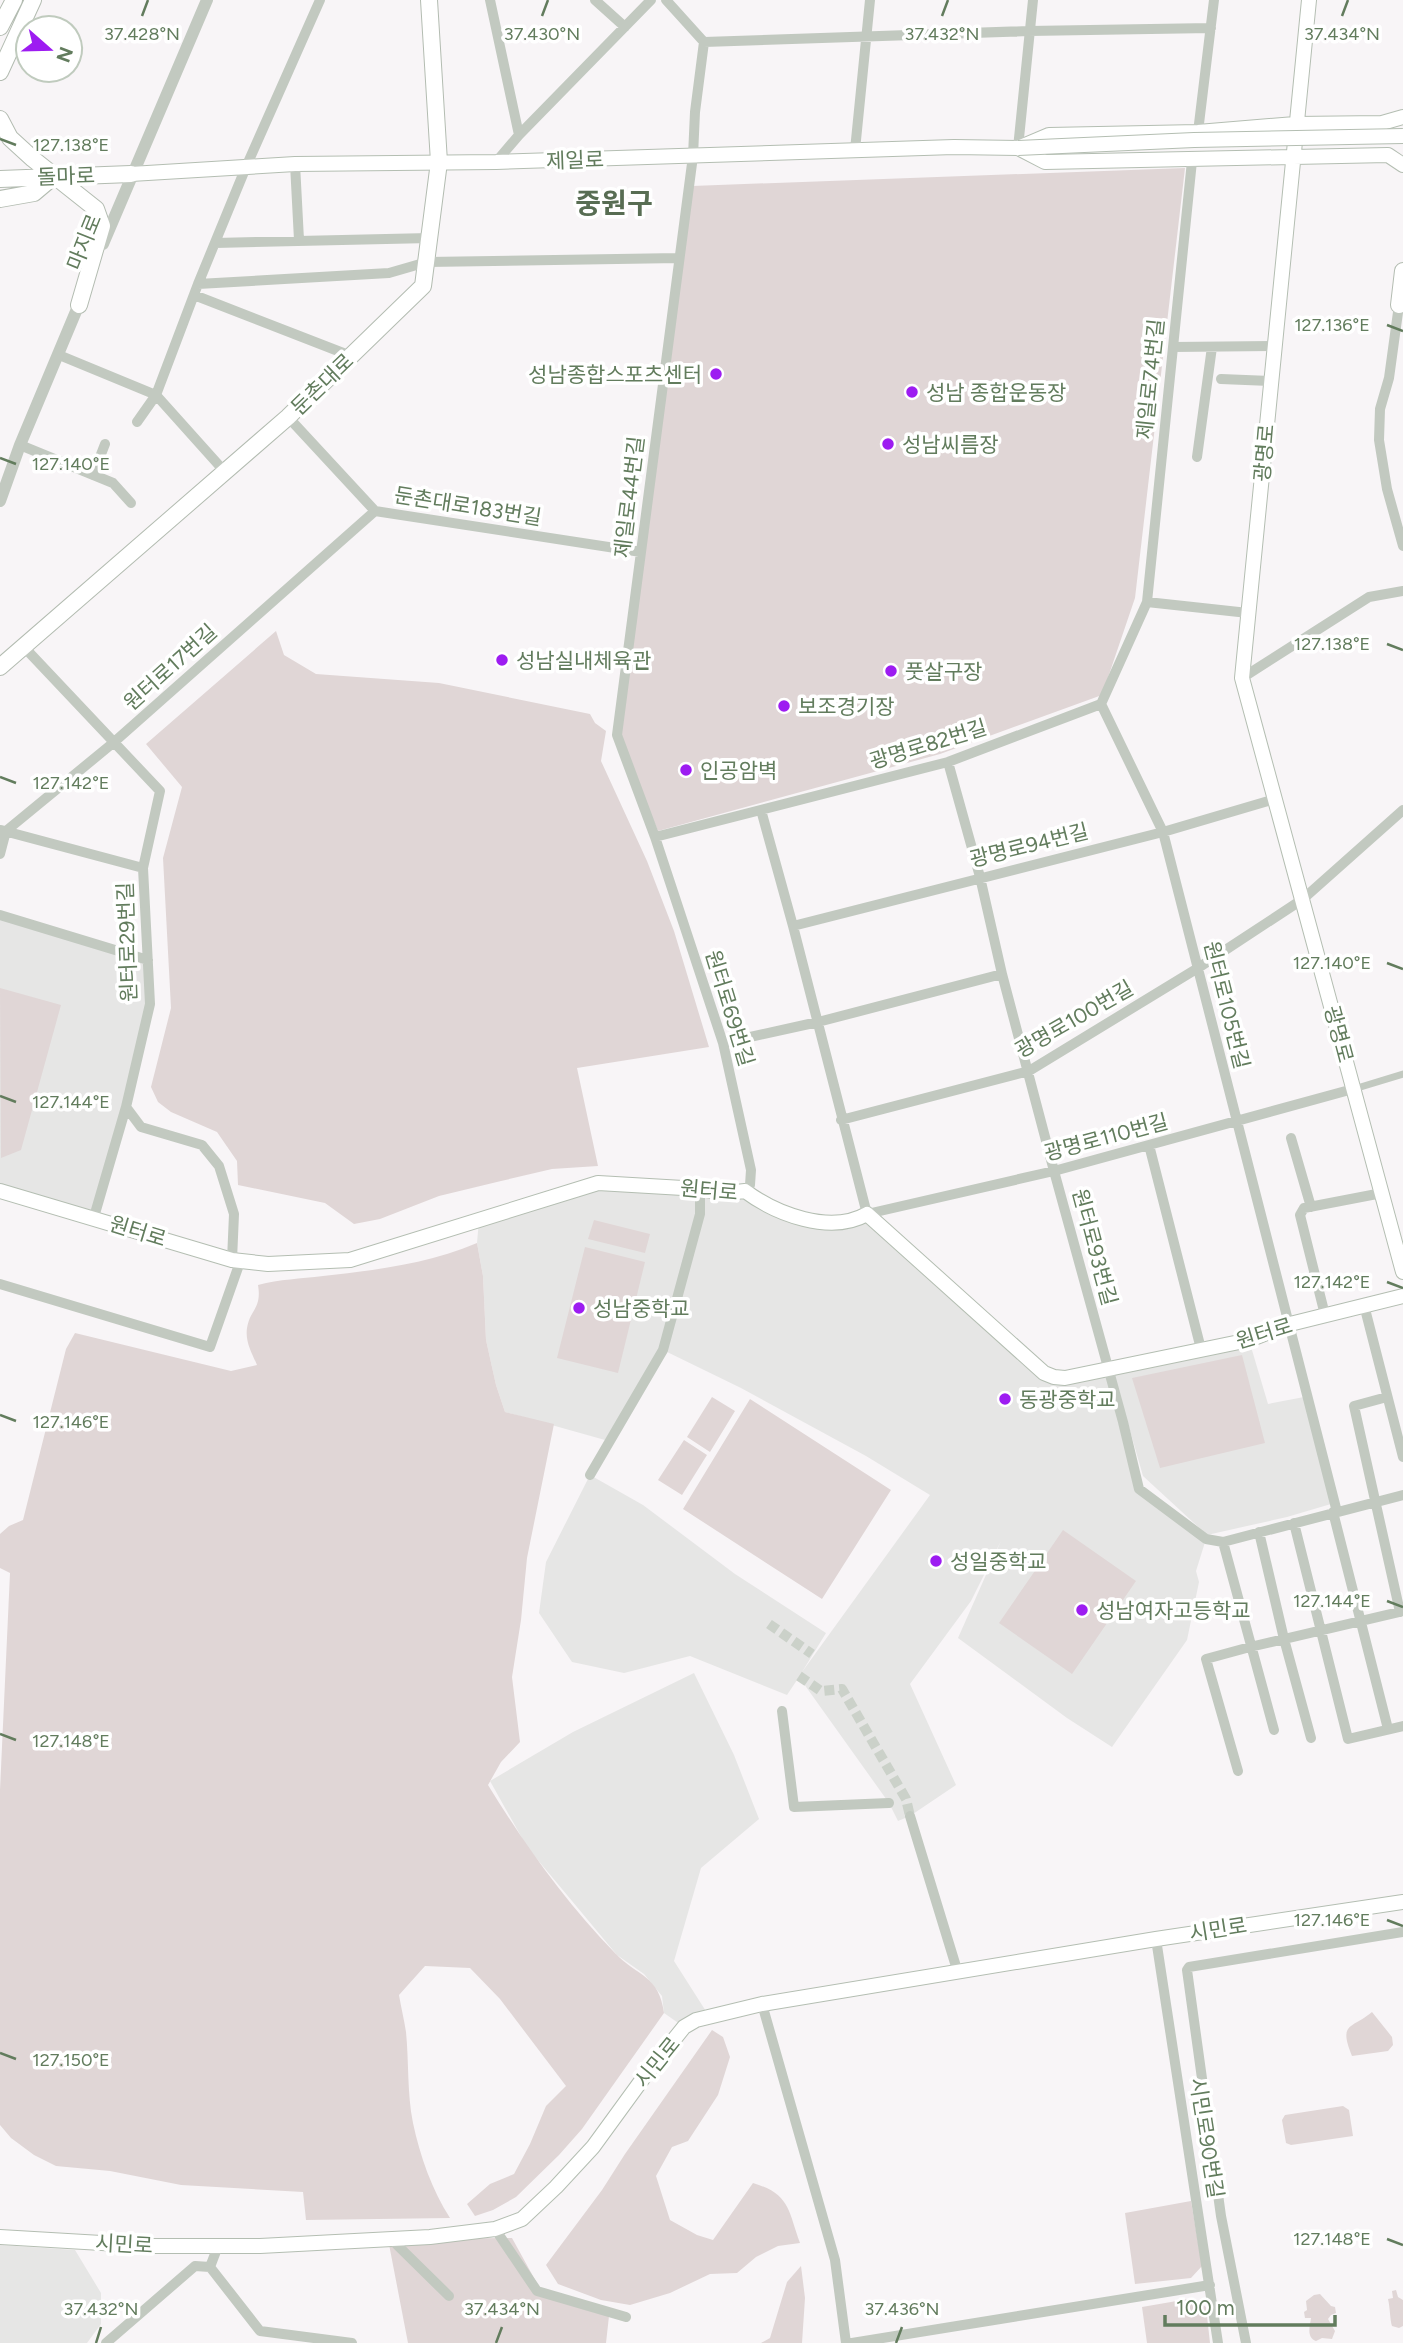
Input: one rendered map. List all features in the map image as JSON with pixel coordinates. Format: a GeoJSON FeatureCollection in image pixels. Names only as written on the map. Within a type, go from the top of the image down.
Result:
{"type":"FeatureCollection","features":[{"type":"Feature","properties":{"kind":"main road"},"geometry":{"type":"LineString","coordinates":[[0,27],[14,0]]}},
{"type":"Feature","properties":{"kind":"main road"},"geometry":{"type":"LineString","coordinates":[[0,72],[33,0]]}},
{"type":"Feature","properties":{"kind":"main road","name":"둔촌대로"},"geometry":{"type":"LineString","coordinates":[[1,665],[288,417],[424,286],[439,162],[429,0]]}},
{"type":"Feature","properties":{"kind":"main road","name":"광명로"},"geometry":{"type":"LineString","coordinates":[[1309,0],[1242,678],[1403,1272]]}},
{"type":"Feature","properties":{"kind":"main road"},"geometry":{"type":"LineString","coordinates":[[1018,148],[1049,135],[1198,132],[1295,124],[1382,123],[1403,117]]}},
{"type":"Feature","properties":{"kind":"main road"},"geometry":{"type":"LineString","coordinates":[[0,119],[10,138],[53,177],[96,209],[102,226],[79,305]]}},
{"type":"Feature","properties":{"kind":"main road","name":"제일로"},"geometry":{"type":"LineString","coordinates":[[131,174],[295,164],[496,162],[1403,135]]}},
{"type":"Feature","properties":{"kind":"main road"},"geometry":{"type":"LineString","coordinates":[[1018,148],[1045,162],[1388,155],[1403,165]]}},
{"type":"Feature","properties":{"kind":"main road","name":"돌마로"},"geometry":{"type":"LineString","coordinates":[[0,179],[131,174]]}},
{"type":"Feature","properties":{"kind":"main road"},"geometry":{"type":"LineString","coordinates":[[0,199],[34,193],[53,177]]}},
{"type":"Feature","properties":{"kind":"main road"},"geometry":{"type":"LineString","coordinates":[[1399,305],[1403,271]]}},
{"type":"Feature","properties":{"kind":"main road","name":"원터로"},"geometry":{"type":"LineString","coordinates":[[0,1191],[236,1261],[268,1264],[350,1260],[597,1183],[727,1193],[744,1191],[761,1203],[807,1220],[824,1223],[856,1220],[867,1214],[1044,1373],[1065,1378],[1250,1340],[1290,1324],[1403,1296]]}},
{"type":"Feature","properties":{"kind":"main road","name":"시민로"},"geometry":{"type":"LineString","coordinates":[[0,2237],[152,2246],[260,2246],[391,2239],[495,2229],[522,2218],[556,2188],[593,2147],[684,2027],[709,2016],[762,2004],[1156,1939],[1403,1902]]}},
{"type":"Feature","properties":{"kind":"street","name":"마지로"},"geometry":{"type":"LineString","coordinates":[[0,501],[20,445],[131,174],[207,0]]}},
{"type":"Feature","properties":{"kind":"street"},"geometry":{"type":"LineString","coordinates":[[137,422],[156,395],[246,167],[320,0]]}},
{"type":"Feature","properties":{"kind":"street"},"geometry":{"type":"LineString","coordinates":[[489,0],[519,135]]}},
{"type":"Feature","properties":{"kind":"street"},"geometry":{"type":"LineString","coordinates":[[595,0],[625,27]]}},
{"type":"Feature","properties":{"kind":"street"},"geometry":{"type":"LineString","coordinates":[[496,162],[651,0]]}},
{"type":"Feature","properties":{"kind":"street"},"geometry":{"type":"LineString","coordinates":[[666,0],[704,42],[1211,28]]}},
{"type":"Feature","properties":{"kind":"street"},"geometry":{"type":"LineString","coordinates":[[855,150],[870,0]]}},
{"type":"Feature","properties":{"kind":"street"},"geometry":{"type":"LineString","coordinates":[[1018,148],[1033,0]]}},
{"type":"Feature","properties":{"kind":"street"},"geometry":{"type":"LineString","coordinates":[[1198,132],[1214,0]]}},
{"type":"Feature","properties":{"kind":"street","name":"제일로44번길"},"geometry":{"type":"LineString","coordinates":[[655,837],[617,736],[693,156],[695,112],[704,42]]}},
{"type":"Feature","properties":{"kind":"street","name":"제일로74번길"},"geometry":{"type":"LineString","coordinates":[[1147,602],[1192,161]]}},
{"type":"Feature","properties":{"kind":"street"},"geometry":{"type":"LineString","coordinates":[[295,164],[299,240]]}},
{"type":"Feature","properties":{"kind":"street"},"geometry":{"type":"LineString","coordinates":[[215,243],[430,238]]}},
{"type":"Feature","properties":{"kind":"street"},"geometry":{"type":"LineString","coordinates":[[198,284],[389,273],[427,262],[679,258]]}},
{"type":"Feature","properties":{"kind":"street"},"geometry":{"type":"LineString","coordinates":[[194,295],[351,356]]}},
{"type":"Feature","properties":{"kind":"street"},"geometry":{"type":"LineString","coordinates":[[1399,305],[1389,378],[1380,410],[1379,440],[1387,489],[1403,546]]}},
{"type":"Feature","properties":{"kind":"street"},"geometry":{"type":"LineString","coordinates":[[1173,347],[1274,346]]}},
{"type":"Feature","properties":{"kind":"street"},"geometry":{"type":"LineString","coordinates":[[1197,457],[1212,347]]}},
{"type":"Feature","properties":{"kind":"street"},"geometry":{"type":"LineString","coordinates":[[59,355],[156,395],[225,472]]}},
{"type":"Feature","properties":{"kind":"street"},"geometry":{"type":"LineString","coordinates":[[1221,379],[1270,381]]}},
{"type":"Feature","properties":{"kind":"street","name":"둔촌대로183번길"},"geometry":{"type":"LineString","coordinates":[[288,417],[375,511],[641,552]]}},
{"type":"Feature","properties":{"kind":"street"},"geometry":{"type":"LineString","coordinates":[[93,475],[105,444]]}},
{"type":"Feature","properties":{"kind":"street"},"geometry":{"type":"LineString","coordinates":[[20,445],[114,483],[131,503]]}},
{"type":"Feature","properties":{"kind":"street","name":"원터로17번길"},"geometry":{"type":"LineString","coordinates":[[3,830],[113,743],[375,511]]}},
{"type":"Feature","properties":{"kind":"street"},"geometry":{"type":"LineString","coordinates":[[1242,678],[1369,597],[1403,591]]}},
{"type":"Feature","properties":{"kind":"street"},"geometry":{"type":"LineString","coordinates":[[1101,704],[1147,602],[1248,613]]}},
{"type":"Feature","properties":{"kind":"street"},"geometry":{"type":"LineString","coordinates":[[23,648],[113,743]]}},
{"type":"Feature","properties":{"kind":"street","name":"광명로82번길"},"geometry":{"type":"LineString","coordinates":[[655,837],[947,762],[1101,704]]}},
{"type":"Feature","properties":{"kind":"street","name":"원터로105번길"},"geometry":{"type":"LineString","coordinates":[[1101,704],[1163,832],[1290,1324],[1388,1729]]}},
{"type":"Feature","properties":{"kind":"street","name":"원터로29번길"},"geometry":{"type":"LineString","coordinates":[[94,1217],[126,1107],[150,1004],[143,868],[160,792],[113,743]]}},
{"type":"Feature","properties":{"kind":"street","name":"원터로93번길"},"geometry":{"type":"LineString","coordinates":[[947,762],[980,877],[1002,974],[1139,1489],[1206,1539],[1223,1542]]}},
{"type":"Feature","properties":{"kind":"street","name":"광명로94번길"},"geometry":{"type":"LineString","coordinates":[[793,926],[1163,832],[1275,799]]}},
{"type":"Feature","properties":{"kind":"street"},"geometry":{"type":"LineString","coordinates":[[761,810],[867,1214]]}},
{"type":"Feature","properties":{"kind":"street"},"geometry":{"type":"LineString","coordinates":[[1303,899],[1403,810]]}},
{"type":"Feature","properties":{"kind":"street"},"geometry":{"type":"LineString","coordinates":[[0,854],[3,830],[143,868]]}},
{"type":"Feature","properties":{"kind":"street","name":"원터로69번길"},"geometry":{"type":"LineString","coordinates":[[655,837],[723,1043],[751,1170],[750,1185],[744,1191]]}},
{"type":"Feature","properties":{"kind":"street","name":"광명로100번길"},"geometry":{"type":"LineString","coordinates":[[841,1120],[1029,1071],[1198,968],[1303,899]]}},
{"type":"Feature","properties":{"kind":"street"},"geometry":{"type":"LineString","coordinates":[[0,915],[148,960]]}},
{"type":"Feature","properties":{"kind":"street"},"geometry":{"type":"LineString","coordinates":[[723,1043],[818,1022],[1002,974]]}},
{"type":"Feature","properties":{"kind":"street","name":"광명로"},"geometry":{"type":"LineString","coordinates":[[1353,1089],[1403,1074]]}},
{"type":"Feature","properties":{"kind":"street","name":"광명로110번길"},"geometry":{"type":"LineString","coordinates":[[867,1214],[1054,1171],[1353,1089]]}},
{"type":"Feature","properties":{"kind":"street"},"geometry":{"type":"LineString","coordinates":[[0,1284],[210,1347],[236,1261],[234,1214],[219,1166],[202,1145],[141,1127],[126,1107]]}},
{"type":"Feature","properties":{"kind":"street"},"geometry":{"type":"LineString","coordinates":[[1291,1138],[1311,1207]]}},
{"type":"Feature","properties":{"kind":"street"},"geometry":{"type":"LineString","coordinates":[[1149,1145],[1201,1349]]}},
{"type":"Feature","properties":{"kind":"street"},"geometry":{"type":"LineString","coordinates":[[590,1475],[663,1350],[700,1214],[700,1189]]}},
{"type":"Feature","properties":{"kind":"street"},"geometry":{"type":"LineString","coordinates":[[1325,1315],[1300,1215],[1304,1208],[1382,1193]]}},
{"type":"Feature","properties":{"kind":"street"},"geometry":{"type":"LineString","coordinates":[[1364,1305],[1403,1457]]}},
{"type":"Feature","properties":{"kind":"street"},"geometry":{"type":"LineString","coordinates":[[1238,1771],[1206,1659],[1402,1611],[1354,1406],[1387,1396]]}},
{"type":"Feature","properties":{"kind":"street"},"geometry":{"type":"LineString","coordinates":[[1274,1730],[1223,1542],[1403,1495]]}},
{"type":"Feature","properties":{"kind":"street"},"geometry":{"type":"LineString","coordinates":[[1294,1523],[1348,1739],[1403,1726]]}},
{"type":"Feature","properties":{"kind":"street"},"geometry":{"type":"LineString","coordinates":[[1259,1532],[1311,1738]]}},
{"type":"Feature","properties":{"kind":"street"},"geometry":{"type":"LineString","coordinates":[[782,1711],[794,1807],[889,1803]]}},
{"type":"Feature","properties":{"kind":"street"},"geometry":{"type":"LineString","coordinates":[[910,1816],[958,1973]]}},
{"type":"Feature","properties":{"kind":"street"},"geometry":{"type":"LineString","coordinates":[[1246,2343],[1222,2216],[1187,1970],[1189,1967],[1403,1932]]}},
{"type":"Feature","properties":{"kind":"street","name":"시민로90번길"},"geometry":{"type":"LineString","coordinates":[[1156,1939],[1218,2343]]}},
{"type":"Feature","properties":{"kind":"street"},"geometry":{"type":"LineString","coordinates":[[762,2004],[835,2260],[846,2343]]}},
{"type":"Feature","properties":{"kind":"street"},"geometry":{"type":"LineString","coordinates":[[495,2229],[537,2291],[626,2316]]}},
{"type":"Feature","properties":{"kind":"street"},"geometry":{"type":"LineString","coordinates":[[391,2239],[449,2296]]}},
{"type":"Feature","properties":{"kind":"street"},"geometry":{"type":"LineString","coordinates":[[210,2267],[218,2246]]}},
{"type":"Feature","properties":{"kind":"street"},"geometry":{"type":"LineString","coordinates":[[106,2343],[195,2266],[210,2267],[260,2331],[352,2343]]}},
{"type":"Feature","properties":{"kind":"street"},"geometry":{"type":"LineString","coordinates":[[852,2343],[1210,2284]]}},
{"type":"Feature","properties":{"kind":"shaded area","name":"성남 종합운동장"},"geometry":{"type":"Polygon","coordinates":[[[1185,168],[1135,598],[1102,695],[940,754],[658,831],[617,735],[692,186],[1185,168]]]}},
{"type":"Feature","properties":{"kind":"shaded area"},"geometry":{"type":"Polygon","coordinates":[[[276,631],[284,655],[316,674],[439,683],[590,714],[595,723],[606,731],[601,761],[647,861],[674,931],[709,1047],[577,1068],[598,1166],[552,1169],[501,1181],[439,1196],[380,1219],[354,1224],[325,1203],[238,1185],[237,1161],[217,1132],[171,1112],[158,1102],[151,1087],[171,1008],[163,858],[182,787],[146,744],[276,631]]]}},
{"type":"Feature","properties":{"kind":"shaded area"},"geometry":{"type":"Polygon","coordinates":[[[0,915],[148,960],[150,1004],[94,1217],[0,1191],[0,915]]]}},
{"type":"Feature","properties":{"kind":"shaded area"},"geometry":{"type":"Polygon","coordinates":[[[0,988],[61,1005],[21,1150],[1,1158],[0,988]]]}},
{"type":"Feature","properties":{"kind":"shaded area"},"geometry":{"type":"Polygon","coordinates":[[[598,1183],[745,1191],[807,1220],[872,1219],[1048,1375],[1108,1368],[1139,1489],[1206,1539],[1196,1571],[1199,1582],[1187,1640],[1112,1747],[1067,1718],[958,1638],[1001,1541],[971,1601],[910,1684],[956,1785],[898,1821],[889,1803],[799,1677],[787,1695],[690,1656],[624,1673],[572,1662],[539,1613],[546,1562],[590,1475],[643,1505],[735,1574],[826,1633],[802,1672],[930,1495],[866,1456],[741,1388],[663,1350],[605,1440],[505,1412],[486,1340],[483,1276],[477,1243],[479,1220],[598,1183]]]}},
{"type":"Feature","properties":{"kind":"shaded area"},"geometry":{"type":"Polygon","coordinates":[[[594,1220],[650,1234],[645,1253],[588,1239],[594,1220]]]}},
{"type":"Feature","properties":{"kind":"shaded area"},"geometry":{"type":"Polygon","coordinates":[[[477,1243],[483,1276],[486,1340],[505,1412],[554,1424],[527,1558],[512,1677],[520,1742],[501,1762],[488,1785],[563,1894],[615,1953],[652,1984],[661,2000],[664,2013],[582,2129],[559,2155],[516,2197],[493,2210],[475,2216],[467,2204],[490,2184],[514,2174],[546,2106],[566,2086],[500,1999],[470,1968],[425,1966],[399,1995],[406,2032],[413,2123],[427,2172],[450,2218],[306,2220],[303,2192],[181,2185],[110,2171],[56,2166],[34,2155],[11,2138],[0,2125],[0,1790],[10,1573],[0,1568],[0,1534],[9,1526],[23,1520],[66,1349],[75,1333],[231,1371],[257,1365],[249,1347],[247,1333],[248,1322],[257,1304],[258,1285],[402,1265],[477,1243]]]}},
{"type":"Feature","properties":{"kind":"shaded area"},"geometry":{"type":"Polygon","coordinates":[[[585,1247],[645,1262],[618,1373],[557,1358],[585,1247]]]}},
{"type":"Feature","properties":{"kind":"shaded area"},"geometry":{"type":"Polygon","coordinates":[[[1249,1340],[1268,1404],[1304,1397],[1331,1504],[1207,1535],[1143,1476],[1113,1371],[1249,1340]]]}},
{"type":"Feature","properties":{"kind":"shaded area"},"geometry":{"type":"Polygon","coordinates":[[[1242,1355],[1265,1443],[1160,1468],[1132,1378],[1242,1355]]]}},
{"type":"Feature","properties":{"kind":"shaded area"},"geometry":{"type":"Polygon","coordinates":[[[712,1397],[735,1411],[710,1452],[687,1437],[712,1397]]]}},
{"type":"Feature","properties":{"kind":"shaded area"},"geometry":{"type":"Polygon","coordinates":[[[750,1399],[891,1490],[822,1599],[683,1509],[750,1399]]]}},
{"type":"Feature","properties":{"kind":"shaded area"},"geometry":{"type":"Polygon","coordinates":[[[684,1440],[707,1455],[682,1495],[658,1480],[684,1440]]]}},
{"type":"Feature","properties":{"kind":"shaded area"},"geometry":{"type":"Polygon","coordinates":[[[1063,1530],[1136,1581],[1072,1674],[999,1623],[1063,1530]]]}},
{"type":"Feature","properties":{"kind":"shaded area"},"geometry":{"type":"Polygon","coordinates":[[[694,1673],[734,1755],[759,1819],[701,1868],[674,1961],[709,2016],[684,2027],[664,2013],[662,1996],[644,1974],[617,1955],[527,1847],[490,1781],[573,1732],[694,1673]]]}},
{"type":"Feature","properties":{"kind":"shaded area"},"geometry":{"type":"Polygon","coordinates":[[[1372,2012],[1392,2037],[1393,2045],[1388,2051],[1352,2056],[1347,2032],[1353,2024],[1372,2012]]]}},
{"type":"Feature","properties":{"kind":"shaded area"},"geometry":{"type":"Polygon","coordinates":[[[712,2030],[723,2037],[730,2057],[718,2095],[688,2141],[672,2147],[656,2176],[670,2220],[697,2235],[713,2240],[753,2183],[765,2187],[781,2198],[790,2212],[800,2243],[778,2246],[756,2257],[737,2273],[710,2274],[670,2293],[630,2305],[601,2300],[558,2284],[546,2265],[602,2190],[712,2030]]]}},
{"type":"Feature","properties":{"kind":"shaded area"},"geometry":{"type":"Polygon","coordinates":[[[1343,2106],[1349,2110],[1353,2136],[1291,2145],[1286,2143],[1282,2120],[1285,2115],[1343,2106]]]}},
{"type":"Feature","properties":{"kind":"shaded area"},"geometry":{"type":"Polygon","coordinates":[[[1191,2201],[1202,2266],[1191,2278],[1135,2284],[1125,2213],[1191,2201]]]}},
{"type":"Feature","properties":{"kind":"shaded area"},"geometry":{"type":"Polygon","coordinates":[[[512,2238],[539,2287],[609,2316],[606,2343],[408,2343],[388,2239],[512,2238]]]}},
{"type":"Feature","properties":{"kind":"shaded area"},"geometry":{"type":"Polygon","coordinates":[[[0,2245],[75,2250],[101,2293],[101,2324],[87,2343],[0,2343],[0,2245]]]}},
{"type":"Feature","properties":{"kind":"shaded area"},"geometry":{"type":"Polygon","coordinates":[[[801,2266],[805,2298],[802,2343],[761,2343],[770,2338],[787,2282],[801,2266]]]}},
{"type":"Feature","properties":{"kind":"shaded area"},"geometry":{"type":"Polygon","coordinates":[[[1396,2290],[1398,2297],[1403,2300],[1403,2326],[1399,2328],[1392,2326],[1388,2299],[1393,2298],[1392,2291],[1396,2290]]]}},
{"type":"Feature","properties":{"kind":"shaded area"},"geometry":{"type":"Polygon","coordinates":[[[1320,2294],[1335,2307],[1336,2313],[1328,2319],[1335,2331],[1332,2339],[1322,2338],[1316,2341],[1310,2334],[1311,2318],[1305,2318],[1304,2312],[1307,2310],[1306,2301],[1320,2294]]]}},
{"type":"Feature","properties":{"kind":"shaded area"},"geometry":{"type":"Polygon","coordinates":[[[1194,2298],[1206,2307],[1210,2343],[1147,2343],[1142,2307],[1194,2298]]]}},
{"type":"Feature","properties":{"kind":"tunnel"},"geometry":{"type":"LineString","coordinates":[[769,1624],[812,1654]]}},
{"type":"Feature","properties":{"kind":"tunnel"},"geometry":{"type":"LineString","coordinates":[[799,1676],[821,1691],[842,1689],[906,1799],[910,1816]]}},
{"type":"Feature","properties":{"kind":"place","name":"성남종합스포츠센터"},"geometry":{"type":"Point","coordinates":[716,374]}},
{"type":"Feature","properties":{"kind":"place","name":"성남 종합운동장"},"geometry":{"type":"Point","coordinates":[912,392]}},
{"type":"Feature","properties":{"kind":"place","name":"성남씨름장"},"geometry":{"type":"Point","coordinates":[888,444]}},
{"type":"Feature","properties":{"kind":"place","name":"성남실내체육관"},"geometry":{"type":"Point","coordinates":[502,660]}},
{"type":"Feature","properties":{"kind":"place","name":"풋살구장"},"geometry":{"type":"Point","coordinates":[891,671]}},
{"type":"Feature","properties":{"kind":"place","name":"보조경기장"},"geometry":{"type":"Point","coordinates":[784,706]}},
{"type":"Feature","properties":{"kind":"place","name":"인공암벽"},"geometry":{"type":"Point","coordinates":[686,770]}},
{"type":"Feature","properties":{"kind":"place","name":"성남중학교"},"geometry":{"type":"Point","coordinates":[579,1308]}},
{"type":"Feature","properties":{"kind":"place","name":"동광중학교"},"geometry":{"type":"Point","coordinates":[1005,1399]}},
{"type":"Feature","properties":{"kind":"place","name":"성일중학교"},"geometry":{"type":"Point","coordinates":[936,1561]}},
{"type":"Feature","properties":{"kind":"place","name":"성남여자고등학교"},"geometry":{"type":"Point","coordinates":[1082,1610]}},
{"type":"Feature","properties":{"kind":"district","name":"중원구"},"geometry":{"type":"Point","coordinates":[614,203]}}]}
